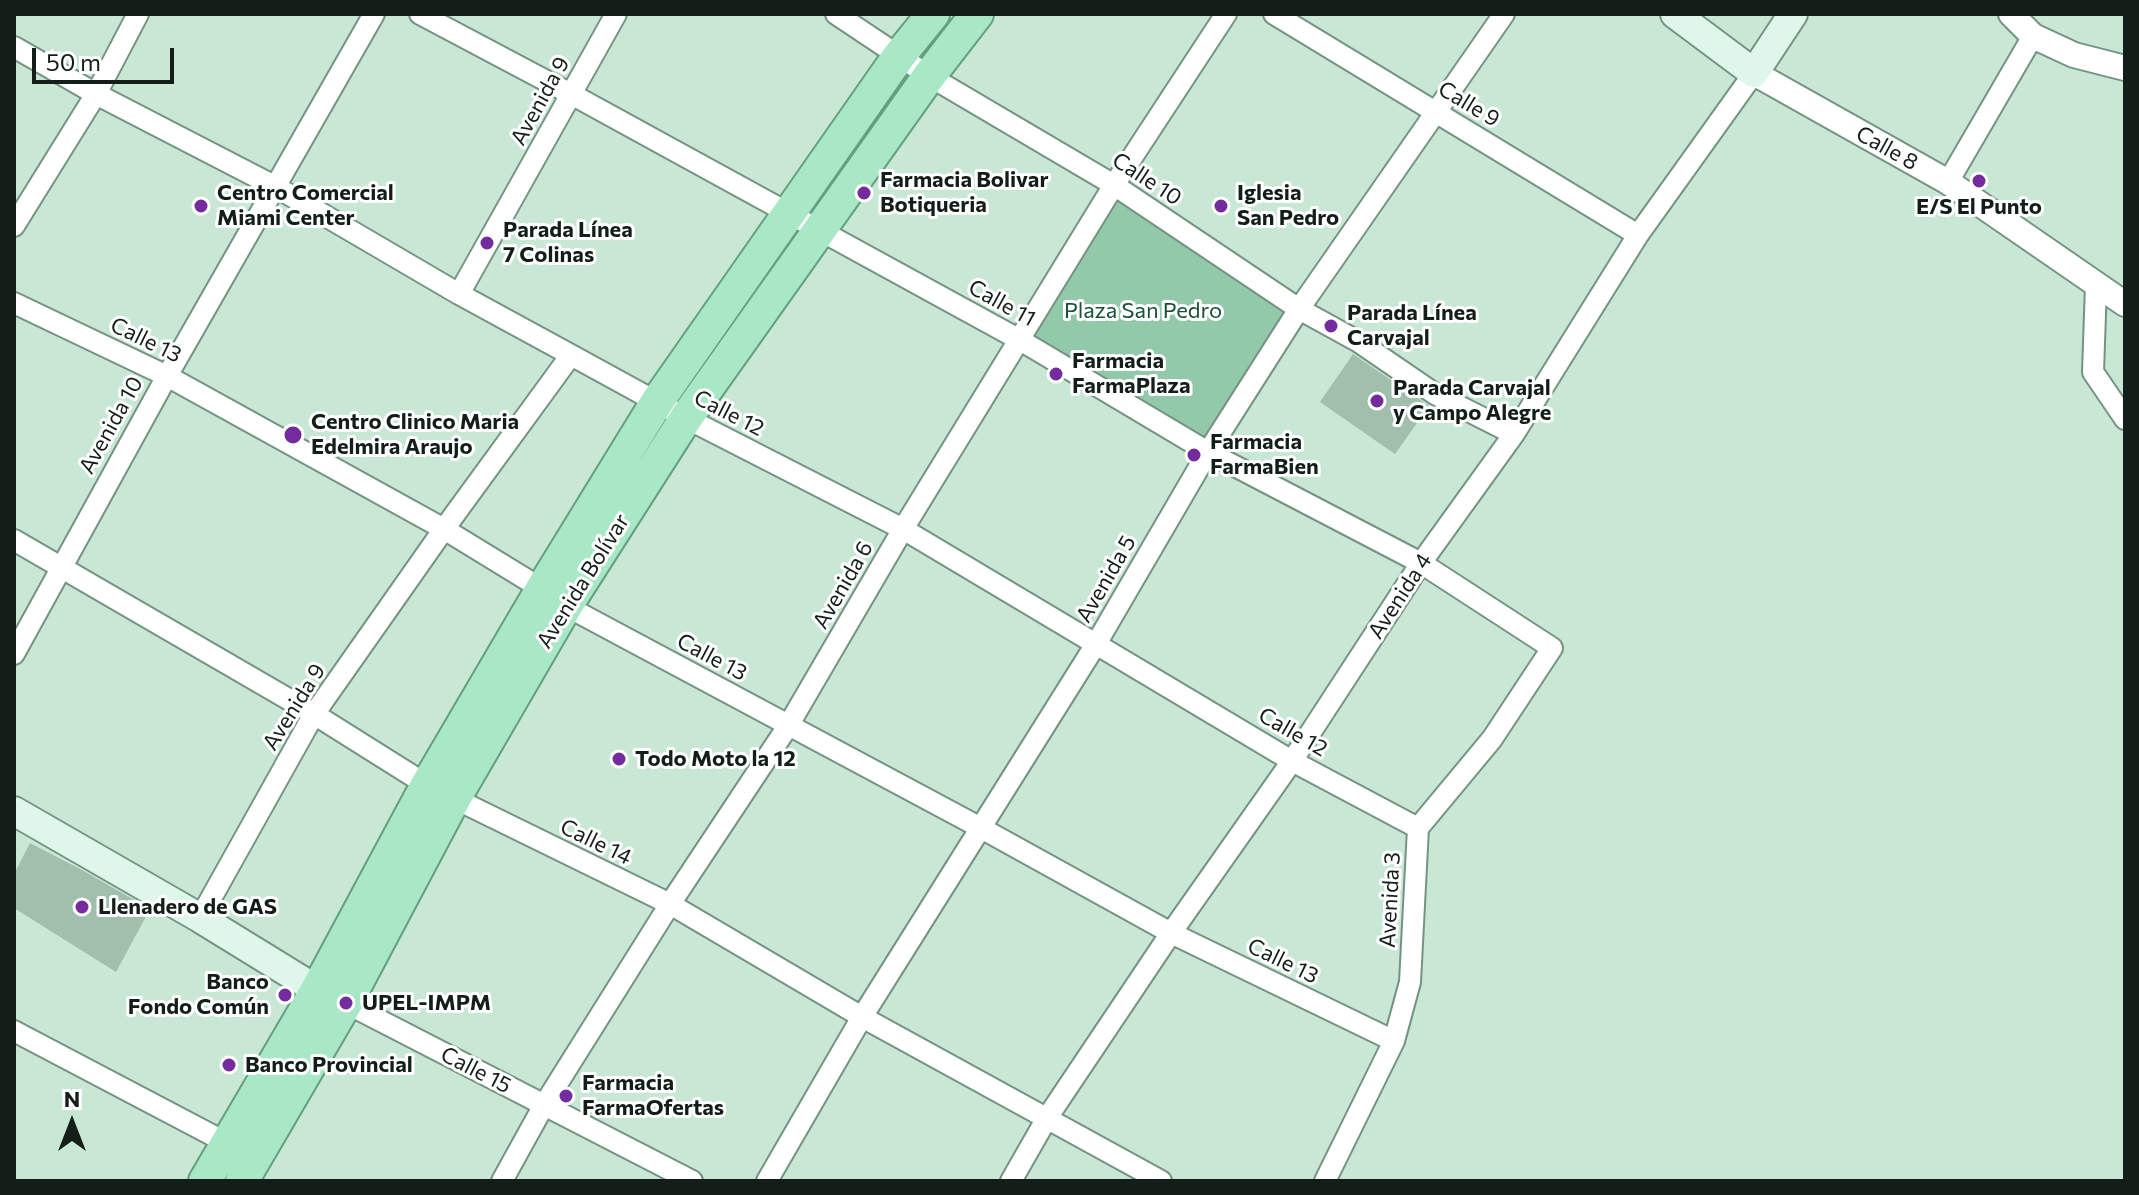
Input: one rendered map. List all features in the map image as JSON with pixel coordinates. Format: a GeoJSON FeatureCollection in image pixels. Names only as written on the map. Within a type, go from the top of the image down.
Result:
{"type":"FeatureCollection","features":[{"type":"Feature","properties":{"kind":"highway","name":"Avenida Bolívar"},"geometry":{"type":"LineString","coordinates":[[242,1181],[332,996],[440,792],[554,597],[657,402],[899,56],[933,14]]}},
{"type":"Feature","properties":{"kind":"highway","name":"Avenida Bolívar"},"geometry":{"type":"LineString","coordinates":[[554,597],[686,418],[929,76],[977,14]]}},
{"type":"Feature","properties":{"kind":"highway","name":"Avenida Bolívar"},"geometry":{"type":"LineString","coordinates":[[205,1181],[227,1143],[332,996]]}},
{"type":"Feature","properties":{"kind":"main road","name":"Calle 8"},"geometry":{"type":"LineString","coordinates":[[1675,14],[1754,73]]}},
{"type":"Feature","properties":{"kind":"main road","name":"Avenida 4"},"geometry":{"type":"LineString","coordinates":[[1754,73],[1793,14]]}},
{"type":"Feature","properties":{"kind":"main road","name":"Calle 15"},"geometry":{"type":"LineString","coordinates":[[14,811],[332,996]]}},
{"type":"Feature","properties":{"kind":"street"},"geometry":{"type":"LineString","coordinates":[[14,226],[96,94],[138,14]]}},
{"type":"Feature","properties":{"kind":"street","name":"Avenida 10"},"geometry":{"type":"LineString","coordinates":[[14,654],[167,376],[374,14]]}},
{"type":"Feature","properties":{"kind":"street","name":"Calle 11"},"geometry":{"type":"LineString","coordinates":[[420,14],[1020,340],[1208,452],[1421,563],[1552,648]]}},
{"type":"Feature","properties":{"kind":"street","name":"Avenida 9"},"geometry":{"type":"LineString","coordinates":[[459,294],[616,14]]}},
{"type":"Feature","properties":{"kind":"street","name":"Calle 10"},"geometry":{"type":"LineString","coordinates":[[836,14],[929,76],[1114,185],[1299,309],[1359,342],[1435,394],[1514,434]]}},
{"type":"Feature","properties":{"kind":"street","name":"Avenida 6"},"geometry":{"type":"LineString","coordinates":[[502,1181],[544,1105],[670,904],[788,726],[903,529],[1114,185],[1226,14]]}},
{"type":"Feature","properties":{"kind":"street","name":"Calle 9"},"geometry":{"type":"LineString","coordinates":[[1274,14],[1638,235]]}},
{"type":"Feature","properties":{"kind":"street","name":"Avenida 5"},"geometry":{"type":"LineString","coordinates":[[767,1181],[862,1017],[1096,644],[1208,452],[1299,309],[1504,14]]}},
{"type":"Feature","properties":{"kind":"street"},"geometry":{"type":"LineString","coordinates":[[2011,14],[2033,36],[2074,55],[2125,68]]}},
{"type":"Feature","properties":{"kind":"street"},"geometry":{"type":"LineString","coordinates":[[1948,182],[2033,36]]}},
{"type":"Feature","properties":{"kind":"street","name":"Calle 12"},"geometry":{"type":"LineString","coordinates":[[14,47],[96,94],[276,187],[459,294],[686,418],[903,529],[1292,761],[1418,828]]}},
{"type":"Feature","properties":{"kind":"street","name":"Calle 8"},"geometry":{"type":"LineString","coordinates":[[1754,73],[1948,182],[2125,304]]}},
{"type":"Feature","properties":{"kind":"street","name":"Avenida 4"},"geometry":{"type":"LineString","coordinates":[[1011,1181],[1047,1118],[1171,933],[1292,761],[1421,563],[1514,434],[1638,235],[1754,73]]}},
{"type":"Feature","properties":{"kind":"street"},"geometry":{"type":"LineString","coordinates":[[2125,281],[2096,285],[2093,372],[2125,419]]}},
{"type":"Feature","properties":{"kind":"street","name":"Calle 13"},"geometry":{"type":"LineString","coordinates":[[14,303],[167,376],[444,529],[554,597],[1171,933],[1394,1041]]}},
{"type":"Feature","properties":{"kind":"street","name":"Avenida 9"},"geometry":{"type":"LineString","coordinates":[[200,918],[314,714],[571,355]]}},
{"type":"Feature","properties":{"kind":"street","name":"Calle 14"},"geometry":{"type":"LineString","coordinates":[[14,540],[314,714],[440,792],[670,904],[862,1017],[1161,1181]]}},
{"type":"Feature","properties":{"kind":"street","name":"Avenida 3"},"geometry":{"type":"LineString","coordinates":[[1325,1181],[1394,1041],[1410,982],[1418,828],[1492,739],[1552,648]]}},
{"type":"Feature","properties":{"kind":"street","name":"Calle 15"},"geometry":{"type":"LineString","coordinates":[[332,996],[692,1181]]}},
{"type":"Feature","properties":{"kind":"street"},"geometry":{"type":"LineString","coordinates":[[14,1031],[227,1143]]}},
{"type":"Feature","properties":{"kind":"green space","name":"Plaza San Pedro"},"geometry":{"type":"Polygon","coordinates":[[[1114,185],[1299,309],[1208,452],[1020,340],[1114,185]]]}},
{"type":"Feature","properties":{"kind":"building","name":"Parada Carvajal y Campo Alegre"},"geometry":{"type":"Polygon","coordinates":[[[1353,354],[1429,406],[1395,454],[1320,402],[1353,354]]]}},
{"type":"Feature","properties":{"kind":"building","name":"Llenadero de GAS"},"geometry":{"type":"Polygon","coordinates":[[[30,843],[150,909],[116,972],[14,908],[14,874],[30,843]]]}},
{"type":"Feature","properties":{"kind":"place","name":"E/S El Punto"},"geometry":{"type":"Point","coordinates":[1979,181]}},
{"type":"Feature","properties":{"kind":"place","name":"Farmacia Bolivar Botiqueria"},"geometry":{"type":"Point","coordinates":[864,193]}},
{"type":"Feature","properties":{"kind":"place","name":"Centro Comercial Miami Center"},"geometry":{"type":"Point","coordinates":[201,206]}},
{"type":"Feature","properties":{"kind":"place","name":"Iglesia San Pedro"},"geometry":{"type":"Point","coordinates":[1221,206]}},
{"type":"Feature","properties":{"kind":"place","name":"Parada Línea 7 Colinas"},"geometry":{"type":"Point","coordinates":[487,243]}},
{"type":"Feature","properties":{"kind":"place","name":"Parada Línea Carvajal"},"geometry":{"type":"Point","coordinates":[1331,326]}},
{"type":"Feature","properties":{"kind":"place","name":"Farmacia FarmaPlaza"},"geometry":{"type":"Point","coordinates":[1056,374]}},
{"type":"Feature","properties":{"kind":"place","name":"Parada Carvajal y Campo Alegre"},"geometry":{"type":"Point","coordinates":[1377,401]}},
{"type":"Feature","properties":{"kind":"place","name":"Centro Clinico Maria Edelmira Araujo"},"geometry":{"type":"Point","coordinates":[293,435]}},
{"type":"Feature","properties":{"kind":"place","name":"Farmacia FarmaBien"},"geometry":{"type":"Point","coordinates":[1194,455]}},
{"type":"Feature","properties":{"kind":"place","name":"Todo Moto la 12"},"geometry":{"type":"Point","coordinates":[619,759]}},
{"type":"Feature","properties":{"kind":"place","name":"Llenadero de GAS"},"geometry":{"type":"Point","coordinates":[82,907]}},
{"type":"Feature","properties":{"kind":"place","name":"Banco Fondo Común"},"geometry":{"type":"Point","coordinates":[285,995]}},
{"type":"Feature","properties":{"kind":"place","name":"UPEL-IMPM"},"geometry":{"type":"Point","coordinates":[346,1003]}},
{"type":"Feature","properties":{"kind":"place","name":"Banco Provincial"},"geometry":{"type":"Point","coordinates":[229,1065]}},
{"type":"Feature","properties":{"kind":"place","name":"Farmacia FarmaOfertas"},"geometry":{"type":"Point","coordinates":[566,1096]}}]}
